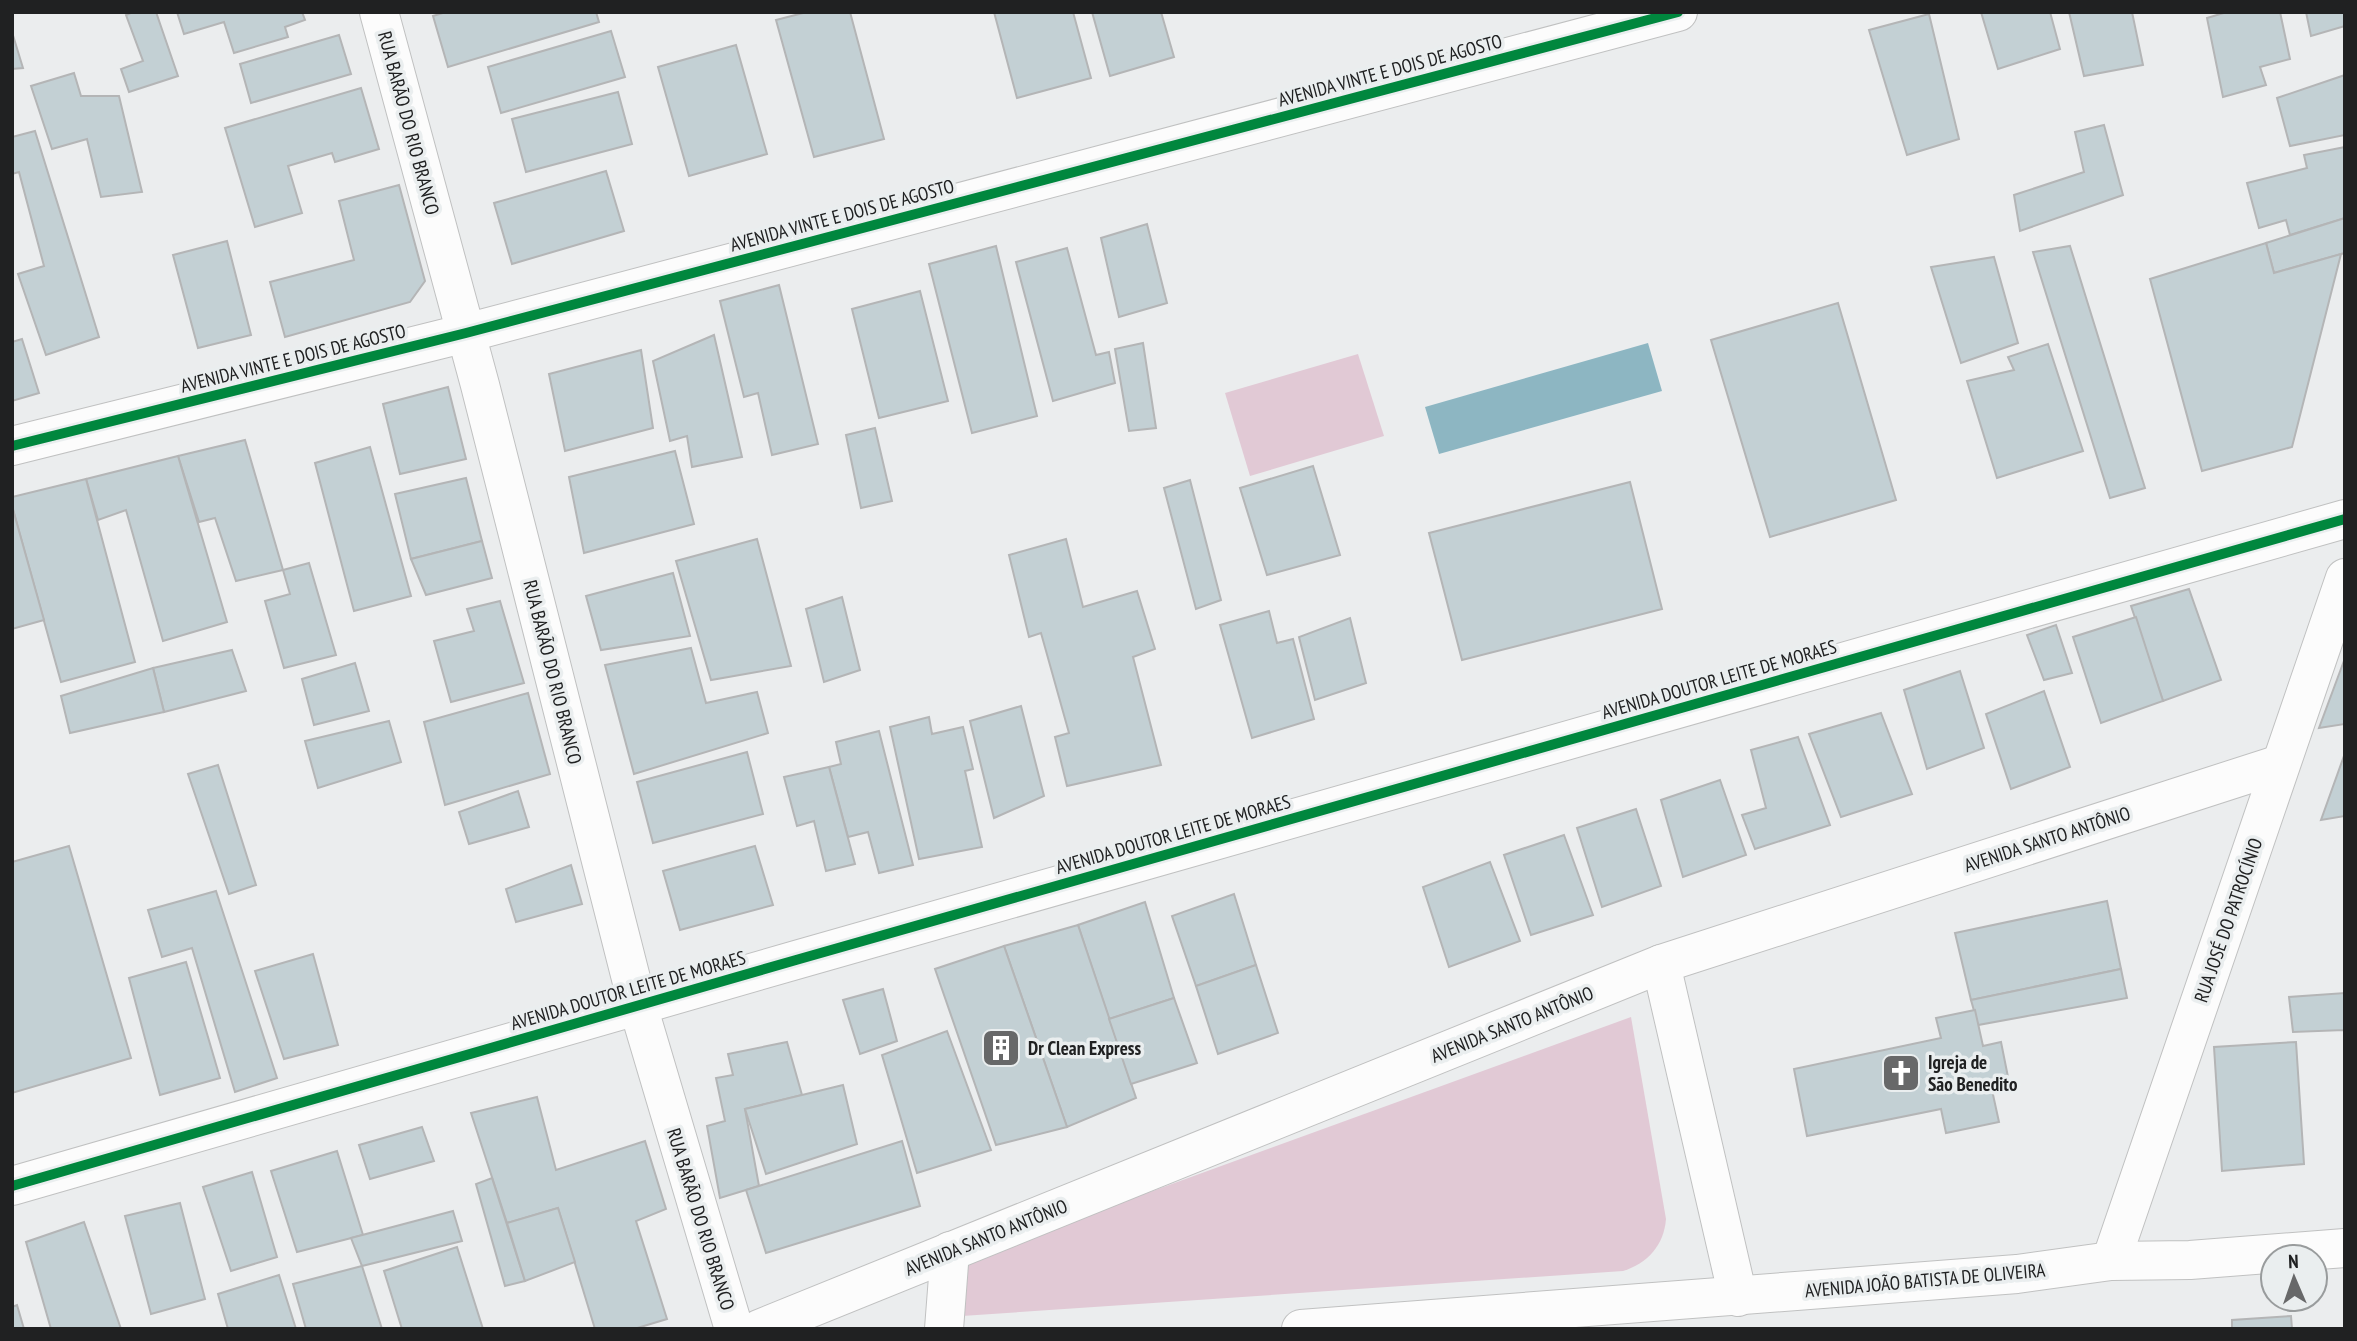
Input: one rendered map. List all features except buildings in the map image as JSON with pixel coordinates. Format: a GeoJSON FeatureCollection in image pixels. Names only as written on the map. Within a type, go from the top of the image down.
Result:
{"type":"FeatureCollection","features":[{"type":"Feature","properties":{"kind":"street","name":"RUA BARÃO DO RIO BRANCO"},"geometry":{"type":"LineString","coordinates":[[379,12],[466,333],[638,1006],[734,1329]]}},
{"type":"Feature","properties":{"kind":"street","name":"AVENIDA VINTE E DOIS DE AGOSTO"},"geometry":{"type":"LineString","coordinates":[[12,446],[466,333],[1660,14]]}},
{"type":"Feature","properties":{"kind":"street","name":"AVENIDA DOUTOR LEITE DE MORAES"},"geometry":{"type":"LineString","coordinates":[[12,1186],[2345,519]]}},
{"type":"Feature","properties":{"kind":"street","name":"RUA JOSÉ DO PATROCÍNIO"},"geometry":{"type":"LineString","coordinates":[[2112,1261],[2345,578]]}},
{"type":"Feature","properties":{"kind":"street","name":"AVENIDA SANTO ANTÔNIO"},"geometry":{"type":"LineString","coordinates":[[759,1329],[1661,964],[2280,764]]}},
{"type":"Feature","properties":{"kind":"street"},"geometry":{"type":"LineString","coordinates":[[1661,964],[1738,1297]]}},
{"type":"Feature","properties":{"kind":"street","name":"AVENIDA JOÃO BATISTA DE OLIVEIRA"},"geometry":{"type":"LineString","coordinates":[[1301,1329],[1477,1322],[2017,1274],[2112,1261],[2190,1260],[2345,1248]]}},
{"type":"Feature","properties":{"kind":"street"},"geometry":{"type":"LineString","coordinates":[[944,1329],[950,1251]]}},
{"type":"Feature","properties":{"kind":"shaded area"},"geometry":{"type":"Polygon","coordinates":[[[1358,354],[1384,436],[1250,476],[1225,393],[1358,354]]]}},
{"type":"Feature","properties":{"kind":"shaded area"},"geometry":{"type":"Polygon","coordinates":[[[1631,1017],[1666,1219],[1658,1245],[1647,1258],[1632,1268],[1623,1271],[962,1316],[949,1289],[971,1257],[1631,1017]]]}},
{"type":"Feature","properties":{"kind":"water"},"geometry":{"type":"Polygon","coordinates":[[[1648,343],[1662,391],[1439,454],[1425,407],[1648,343]]]}},
{"type":"Feature","properties":{"kind":"cycle path"},"geometry":{"type":"LineString","coordinates":[[12,446],[466,333],[1678,12]]}},
{"type":"Feature","properties":{"kind":"cycle path"},"geometry":{"type":"LineString","coordinates":[[12,1186],[2345,519]]}},
{"type":"Feature","properties":{"kind":"place","name":"Dr Clean Express"},"geometry":{"type":"Point","coordinates":[1001,1048]}},
{"type":"Feature","properties":{"kind":"place","name":"Igreja de São Benedito"},"geometry":{"type":"Point","coordinates":[1901,1073]}}]}
